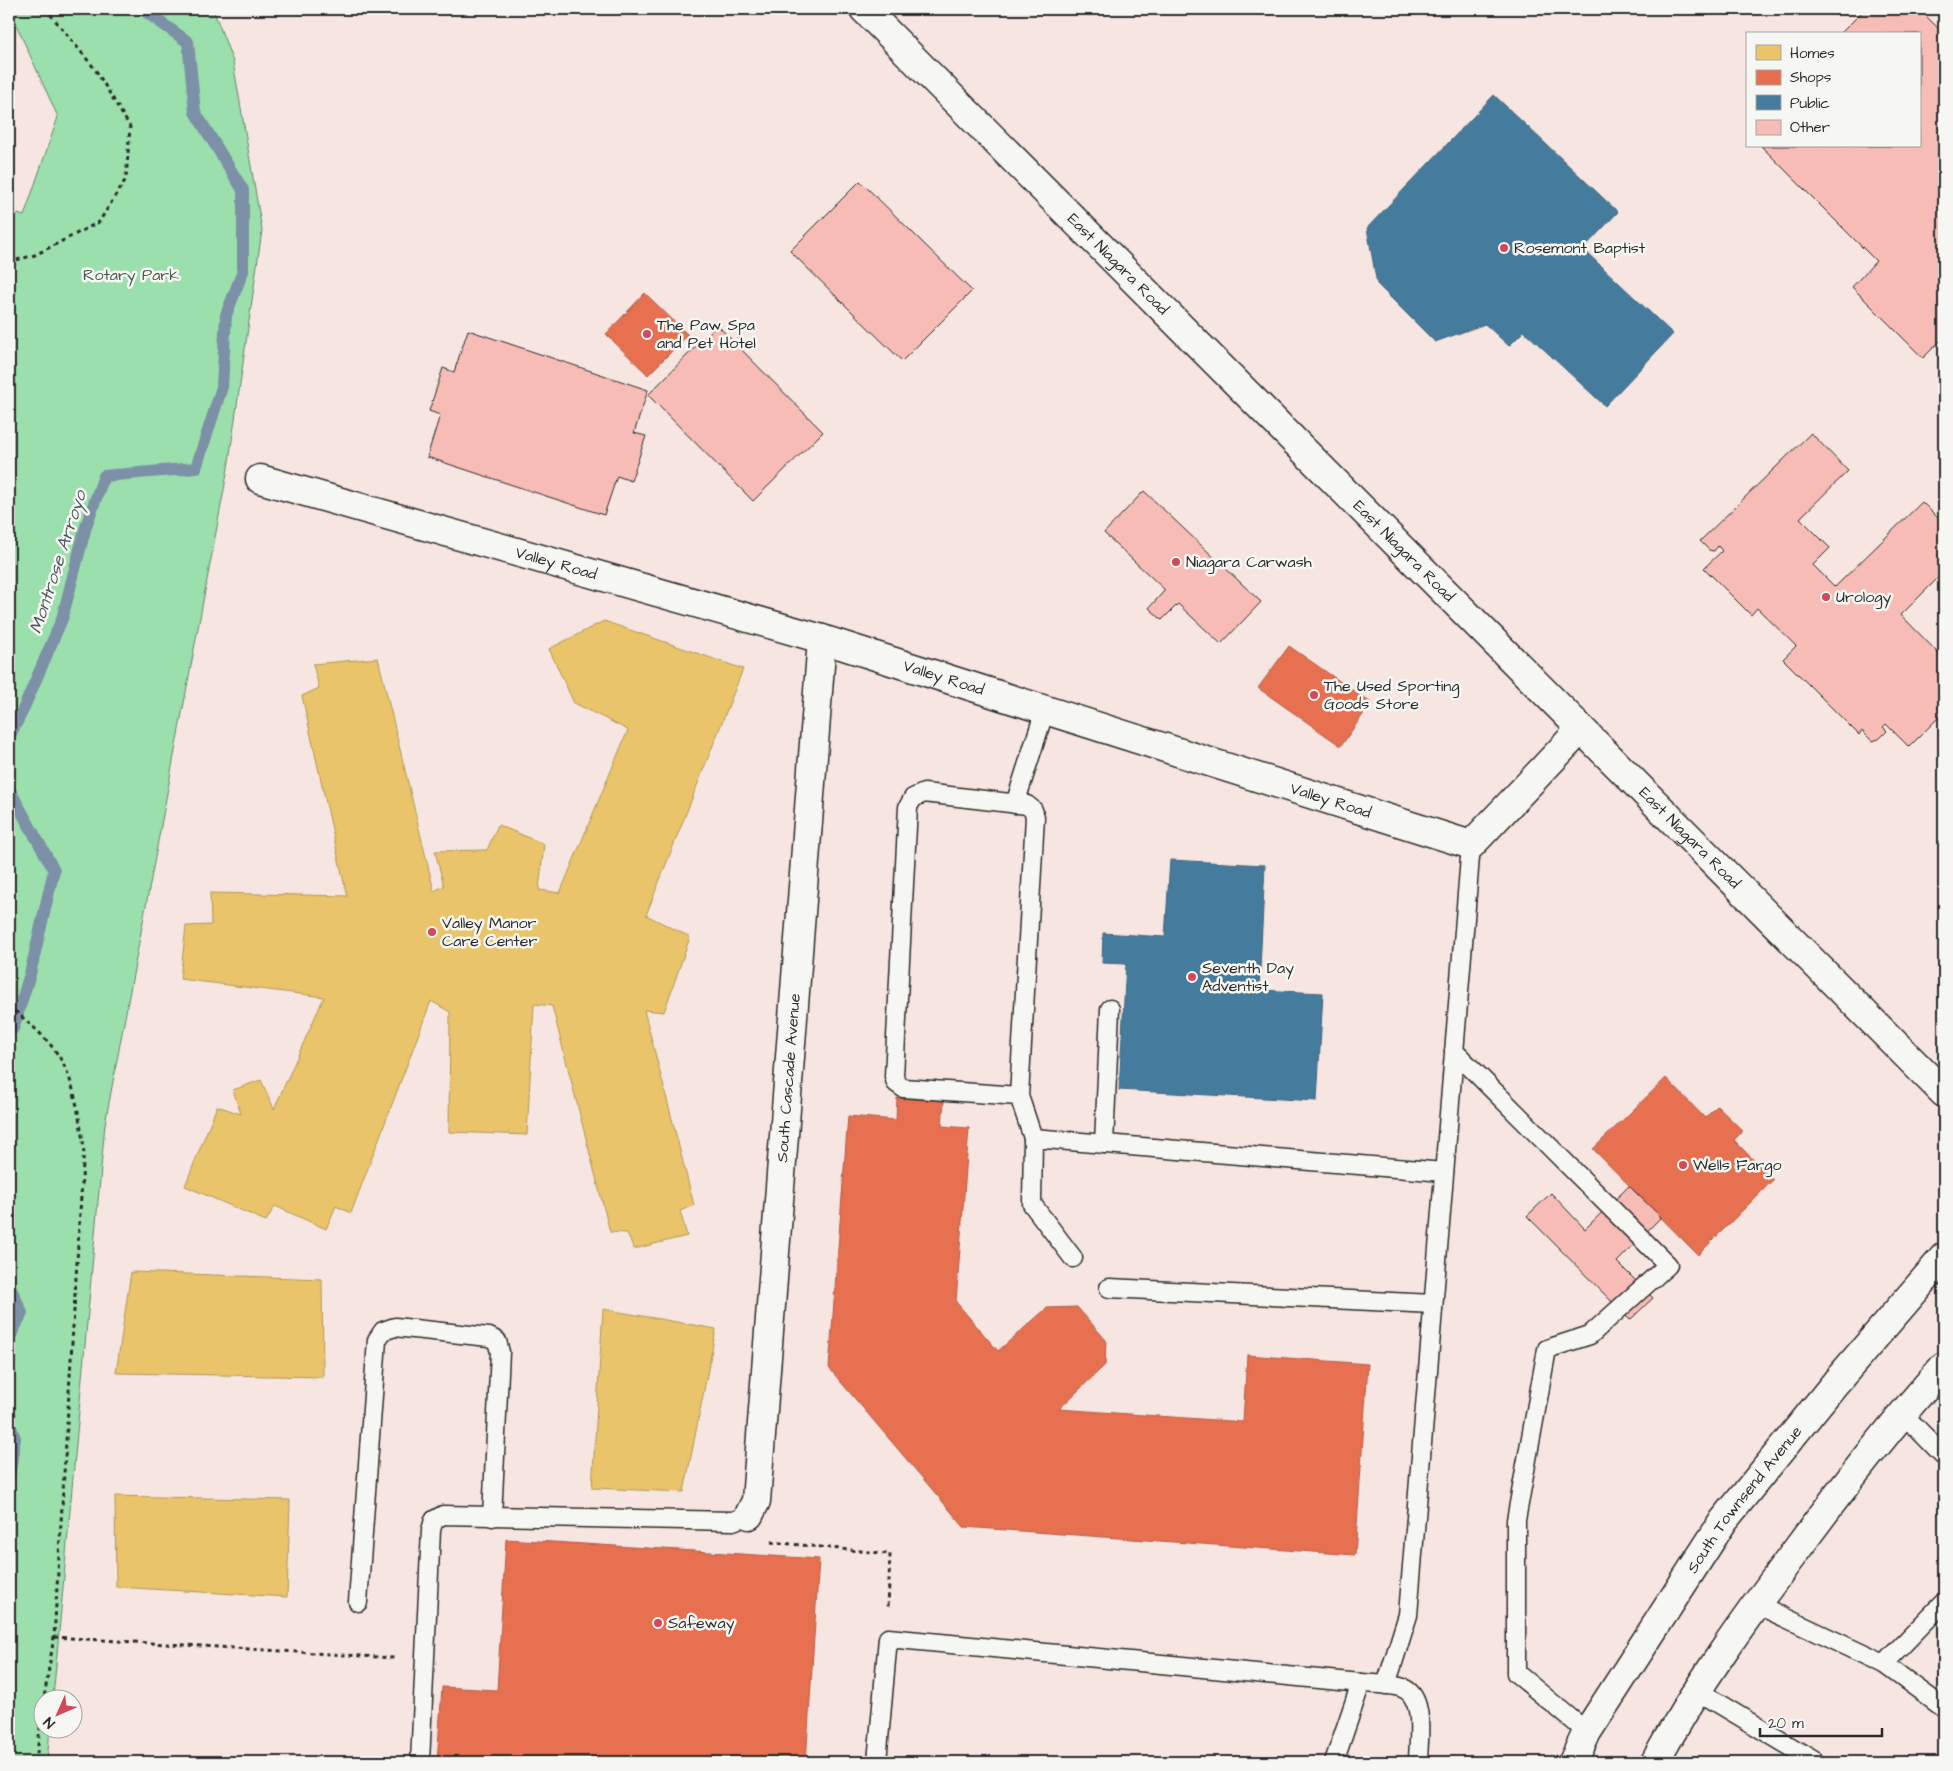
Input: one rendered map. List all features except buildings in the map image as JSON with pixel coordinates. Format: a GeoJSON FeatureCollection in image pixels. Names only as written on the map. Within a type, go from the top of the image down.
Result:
{"type":"FeatureCollection","features":[{"type":"Feature","properties":{"kind":"main road","name":"East Niagara Road"},"geometry":{"type":"LineString","coordinates":[[864,9],[1944,1093]]}},
{"type":"Feature","properties":{"kind":"main road","name":"Valley Road"},"geometry":{"type":"LineString","coordinates":[[260,479],[822,639],[1471,845]]}},
{"type":"Feature","properties":{"kind":"main road","name":"South Cascade Avenue"},"geometry":{"type":"LineString","coordinates":[[749,1515],[756,1500],[822,639]]}},
{"type":"Feature","properties":{"kind":"main road"},"geometry":{"type":"LineString","coordinates":[[1471,845],[1581,729]]}},
{"type":"Feature","properties":{"kind":"main road","name":"South Townsend Avenue"},"geometry":{"type":"LineString","coordinates":[[1573,1762],[1587,1732],[1724,1520],[1836,1382],[1944,1257]]}},
{"type":"Feature","properties":{"kind":"main road"},"geometry":{"type":"LineString","coordinates":[[1655,1762],[1696,1690],[1756,1604],[1902,1412],[1944,1366]]}},
{"type":"Feature","properties":{"kind":"lane"},"geometry":{"type":"LineString","coordinates":[[1015,804],[1045,710]]}},
{"type":"Feature","properties":{"kind":"lane"},"geometry":{"type":"LineString","coordinates":[[1019,1096],[903,1088],[896,1083],[894,1076],[908,807],[912,798],[924,792],[1027,805],[1033,810],[1035,817],[1019,1096],[1033,1138],[1032,1204],[1073,1258]]}},
{"type":"Feature","properties":{"kind":"lane"},"geometry":{"type":"LineString","coordinates":[[1386,1685],[1408,1615],[1471,845]]}},
{"type":"Feature","properties":{"kind":"lane"},"geometry":{"type":"LineString","coordinates":[[1104,1144],[1110,1009]]}},
{"type":"Feature","properties":{"kind":"lane"},"geometry":{"type":"LineString","coordinates":[[1454,1051],[1668,1265],[1590,1334],[1547,1349],[1516,1520],[1516,1673],[1587,1732]]}},
{"type":"Feature","properties":{"kind":"lane"},"geometry":{"type":"LineString","coordinates":[[1033,1138],[1444,1172]]}},
{"type":"Feature","properties":{"kind":"lane"},"geometry":{"type":"LineString","coordinates":[[1109,1288],[1433,1304]]}},
{"type":"Feature","properties":{"kind":"lane"},"geometry":{"type":"LineString","coordinates":[[358,1602],[377,1340],[383,1331],[395,1327],[489,1337],[497,1341],[500,1352],[492,1516]]}},
{"type":"Feature","properties":{"kind":"lane"},"geometry":{"type":"LineString","coordinates":[[1902,1412],[1944,1456]]}},
{"type":"Feature","properties":{"kind":"lane"},"geometry":{"type":"LineString","coordinates":[[420,1762],[431,1530],[434,1520],[443,1516],[492,1516],[733,1521],[749,1515]]}},
{"type":"Feature","properties":{"kind":"lane"},"geometry":{"type":"LineString","coordinates":[[1884,1664],[1944,1602]]}},
{"type":"Feature","properties":{"kind":"lane"},"geometry":{"type":"LineString","coordinates":[[1756,1604],[1884,1664],[1944,1708]]}},
{"type":"Feature","properties":{"kind":"lane"},"geometry":{"type":"LineString","coordinates":[[877,1762],[888,1638],[1402,1687],[1413,1695],[1418,1709],[1418,1762]]}},
{"type":"Feature","properties":{"kind":"lane"},"geometry":{"type":"LineString","coordinates":[[1334,1762],[1361,1683]]}},
{"type":"Feature","properties":{"kind":"lane"},"geometry":{"type":"LineString","coordinates":[[1696,1690],[1816,1762]]}},
{"type":"Feature","properties":{"kind":"path"},"geometry":{"type":"LineString","coordinates":[[9,262],[35,255],[99,222],[126,178],[130,127],[95,69],[46,9]]}},
{"type":"Feature","properties":{"kind":"path"},"geometry":{"type":"LineString","coordinates":[[9,1006],[41,1034],[55,1050],[73,1088],[84,1147],[54,1637],[46,1688]]}},
{"type":"Feature","properties":{"kind":"path"},"geometry":{"type":"LineString","coordinates":[[761,1541],[890,1554],[888,1612]]}},
{"type":"Feature","properties":{"kind":"path"},"geometry":{"type":"LineString","coordinates":[[54,1637],[403,1658]]}},
{"type":"Feature","properties":{"kind":"path"},"geometry":{"type":"LineString","coordinates":[[36,1762],[39,1738]]}},
{"type":"Feature","properties":{"kind":"green space","name":"Rotary Park"},"geometry":{"type":"Polygon","coordinates":[[[9,9],[213,9],[233,62],[262,230],[228,468],[105,1124],[54,1688],[32,1688],[32,1738],[49,1738],[47,1762],[9,1762],[9,211],[24,216],[58,117],[9,9]]]}},
{"type":"Feature","properties":{"kind":"waterway","name":"Montrose Arroyo"},"geometry":{"type":"LineString","coordinates":[[9,737],[22,712],[62,619],[86,526],[104,476],[196,468],[222,387],[226,315],[243,271],[243,190],[195,112],[188,42],[142,9]]}},
{"type":"Feature","properties":{"kind":"waterway","name":"Montrose Arroyo"},"geometry":{"type":"LineString","coordinates":[[9,789],[54,870],[30,974],[13,1029],[9,1030]]}},
{"type":"Feature","properties":{"kind":"waterway","name":"Montrose Arroyo"},"geometry":{"type":"LineString","coordinates":[[9,1284],[22,1313],[9,1339]]}},
{"type":"Feature","properties":{"kind":"waterway","name":"Montrose Arroyo"},"geometry":{"type":"LineString","coordinates":[[9,1422],[15,1438],[9,1477]]}},
{"type":"Feature","properties":{"kind":"place","name":"Rosemont Baptist"},"geometry":{"type":"Point","coordinates":[1504,248]}},
{"type":"Feature","properties":{"kind":"place","name":"The Paw Spa and Pet Hotel"},"geometry":{"type":"Point","coordinates":[647,334]}},
{"type":"Feature","properties":{"kind":"place","name":"Niagara Carwash"},"geometry":{"type":"Point","coordinates":[1176,562]}},
{"type":"Feature","properties":{"kind":"place","name":"Urology"},"geometry":{"type":"Point","coordinates":[1826,597]}},
{"type":"Feature","properties":{"kind":"place","name":"The Used Sporting Goods Store"},"geometry":{"type":"Point","coordinates":[1314,695]}},
{"type":"Feature","properties":{"kind":"place","name":"Valley Manor Care Center"},"geometry":{"type":"Point","coordinates":[432,932]}},
{"type":"Feature","properties":{"kind":"place","name":"Seventh Day Adventist"},"geometry":{"type":"Point","coordinates":[1192,977]}},
{"type":"Feature","properties":{"kind":"place","name":"Wells Fargo"},"geometry":{"type":"Point","coordinates":[1683,1165]}},
{"type":"Feature","properties":{"kind":"place","name":"Safeway"},"geometry":{"type":"Point","coordinates":[658,1623]}}]}
